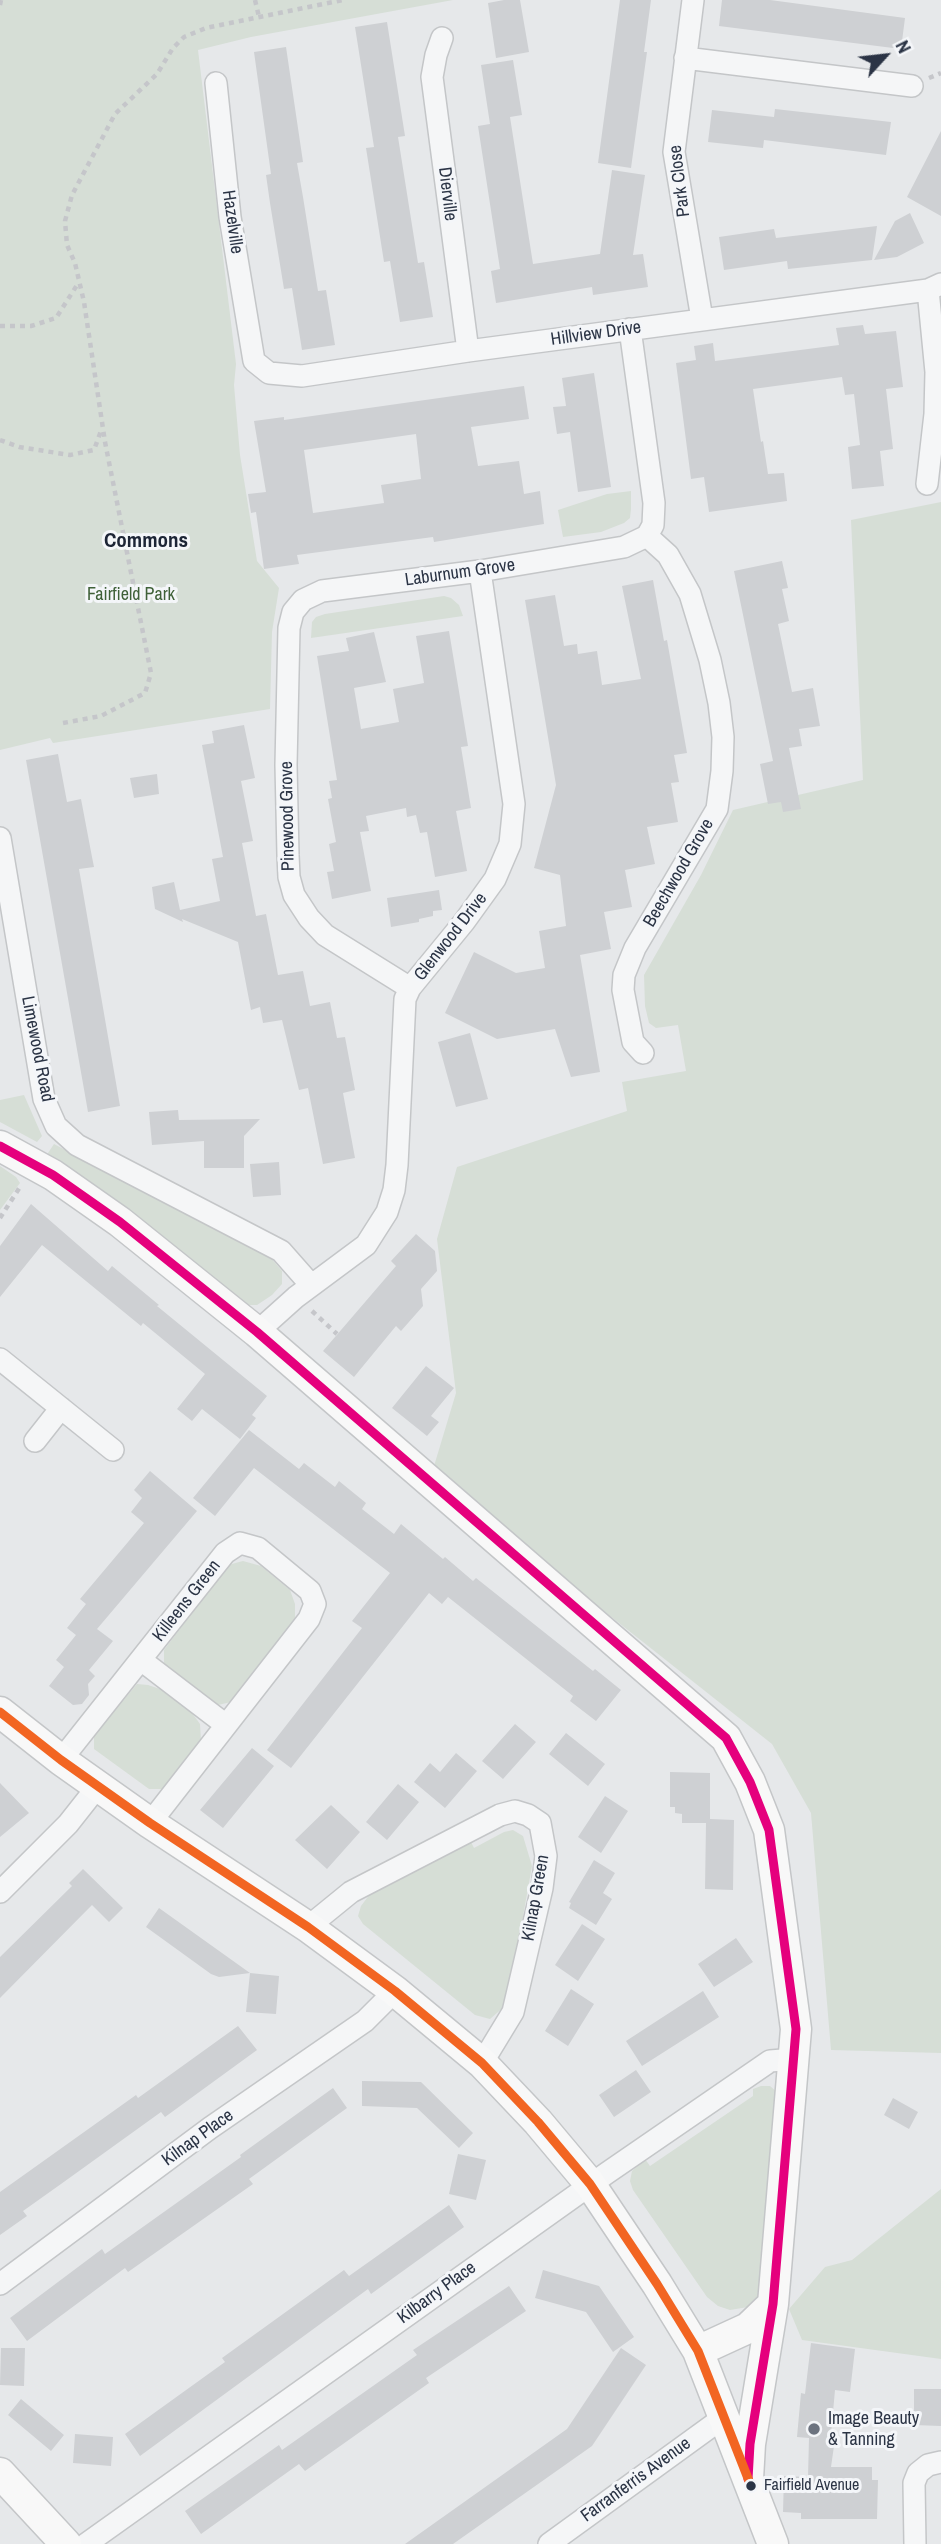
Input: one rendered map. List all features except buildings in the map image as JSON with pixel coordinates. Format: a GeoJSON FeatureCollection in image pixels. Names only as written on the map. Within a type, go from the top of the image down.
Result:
{"type":"FeatureCollection","features":[{"type":"Feature","properties":{"kind":"street","name":"Park Close"},"geometry":{"type":"LineString","coordinates":[[693,0],[674,152],[702,319]]}},
{"type":"Feature","properties":{"kind":"street","name":"Dierville"},"geometry":{"type":"LineString","coordinates":[[442,38],[432,77],[468,351]]}},
{"type":"Feature","properties":{"kind":"street"},"geometry":{"type":"LineString","coordinates":[[685,58],[912,86]]}},
{"type":"Feature","properties":{"kind":"street","name":"Hazelville"},"geometry":{"type":"LineString","coordinates":[[216,83],[230,216],[254,361]]}},
{"type":"Feature","properties":{"kind":"street"},"geometry":{"type":"LineString","coordinates":[[927,484],[935,414],[935,287]]}},
{"type":"Feature","properties":{"kind":"street","name":"Hillview Drive"},"geometry":{"type":"LineString","coordinates":[[254,361],[268,373],[302,376],[935,287]]}},
{"type":"Feature","properties":{"kind":"street"},"geometry":{"type":"LineString","coordinates":[[630,329],[654,503],[653,525],[647,536]]}},
{"type":"Feature","properties":{"kind":"street","name":"Laburnum Grove"},"geometry":{"type":"LineString","coordinates":[[289,628],[293,612],[303,600],[322,591],[480,572],[624,547],[647,536]]}},
{"type":"Feature","properties":{"kind":"street","name":"Beechwood Grove"},"geometry":{"type":"LineString","coordinates":[[643,1053],[633,1042],[623,990],[624,975],[635,948],[717,808],[722,780],[723,737],[718,698],[694,605],[668,555],[647,536]]}},
{"type":"Feature","properties":{"kind":"street","name":"Glenwood Drive"},"geometry":{"type":"LineString","coordinates":[[257,1332],[304,1291],[366,1245],[387,1212],[397,1165],[403,1011],[410,988],[495,879],[510,844],[514,804],[480,572]]}},
{"type":"Feature","properties":{"kind":"street","name":"Pinewood Grove"},"geometry":{"type":"LineString","coordinates":[[289,628],[286,765],[289,877],[294,895],[309,918],[325,935],[410,988]]}},
{"type":"Feature","properties":{"kind":"street","name":"Limewood Road"},"geometry":{"type":"LineString","coordinates":[[0,838],[44,1099],[56,1126],[77,1145],[281,1251],[304,1291]]}},
{"type":"Feature","properties":{"kind":"street"},"geometry":{"type":"LineString","coordinates":[[0,1146],[54,1175],[120,1222],[257,1332],[726,1738],[750,1782],[769,1829],[796,2029],[773,2304],[750,2444],[748,2479]]}},
{"type":"Feature","properties":{"kind":"street"},"geometry":{"type":"LineString","coordinates":[[0,1359],[113,1450]]}},
{"type":"Feature","properties":{"kind":"street"},"geometry":{"type":"LineString","coordinates":[[35,1441],[61,1408]]}},
{"type":"Feature","properties":{"kind":"street","name":"Killeens Green"},"geometry":{"type":"LineString","coordinates":[[61,1760],[225,1553],[240,1543],[258,1548],[310,1591],[315,1604],[309,1619],[150,1823]]}},
{"type":"Feature","properties":{"kind":"street"},"geometry":{"type":"LineString","coordinates":[[141,1660],[226,1725]]}},
{"type":"Feature","properties":{"kind":"street"},"geometry":{"type":"LineString","coordinates":[[0,1712],[61,1760],[150,1823],[308,1927],[395,1991],[482,2063],[538,2122],[590,2184],[698,2351],[773,2544]]}},
{"type":"Feature","properties":{"kind":"street"},"geometry":{"type":"LineString","coordinates":[[0,1892],[68,1824],[98,1786]]}},
{"type":"Feature","properties":{"kind":"street","name":"Kilnap Green"},"geometry":{"type":"LineString","coordinates":[[308,1927],[351,1892],[500,1815],[515,1811],[540,1823],[546,1856],[542,1888],[513,2012],[482,2063]]}},
{"type":"Feature","properties":{"kind":"street","name":"Kilnap Place"},"geometry":{"type":"LineString","coordinates":[[0,2284],[210,2128],[365,2021],[395,1991]]}},
{"type":"Feature","properties":{"kind":"street","name":"Kilbarry Place"},"geometry":{"type":"LineString","coordinates":[[86,2544],[590,2184],[769,2062],[795,2059]]}},
{"type":"Feature","properties":{"kind":"street"},"geometry":{"type":"LineString","coordinates":[[698,2351],[748,2328],[773,2304]]}},
{"type":"Feature","properties":{"kind":"street"},"geometry":{"type":"LineString","coordinates":[[724,2417],[765,2358]]}},
{"type":"Feature","properties":{"kind":"street","name":"Farranferris Avenue"},"geometry":{"type":"LineString","coordinates":[[549,2544],[724,2417]]}},
{"type":"Feature","properties":{"kind":"street"},"geometry":{"type":"LineString","coordinates":[[915,2544],[914,2483],[918,2473],[928,2465],[941,2462]]}},
{"type":"Feature","properties":{"kind":"street"},"geometry":{"type":"LineString","coordinates":[[0,2473],[66,2544]]}},
{"type":"Feature","properties":{"kind":"path"},"geometry":{"type":"LineString","coordinates":[[255,0],[259,17]]}},
{"type":"Feature","properties":{"kind":"path"},"geometry":{"type":"LineString","coordinates":[[63,723],[101,716],[145,693],[151,673],[102,428],[79,281],[67,244],[65,221],[72,195],[115,114],[157,74],[173,48],[184,37],[206,28],[342,0]]}},
{"type":"Feature","properties":{"kind":"path"},"geometry":{"type":"LineString","coordinates":[[0,326],[31,326],[56,318],[79,281]]}},
{"type":"Feature","properties":{"kind":"path"},"geometry":{"type":"LineString","coordinates":[[0,440],[19,447],[70,455],[94,450],[102,428]]}},
{"type":"Feature","properties":{"kind":"path"},"geometry":{"type":"LineString","coordinates":[[304,1291],[337,1334]]}},
{"type":"Feature","properties":{"kind":"green space","name":"Fairfield Park"},"geometry":{"type":"Polygon","coordinates":[[[0,0],[453,0],[251,37],[198,50],[236,364],[234,385],[240,455],[257,561],[279,588],[272,632],[270,709],[53,743],[50,738],[0,750],[0,0]]]}},
{"type":"Feature","properties":{"kind":"green space"},"geometry":{"type":"Polygon","coordinates":[[[631,491],[630,518],[624,523],[601,532],[563,537],[558,510],[607,494],[631,491]]]}},
{"type":"Feature","properties":{"kind":"green space"},"geometry":{"type":"Polygon","coordinates":[[[941,502],[941,2053],[831,2050],[811,1813],[772,1744],[600,1608],[434,1466],[456,1393],[437,1239],[457,1167],[627,1111],[622,1082],[686,1071],[678,1025],[656,1028],[649,1023],[645,1006],[644,975],[701,875],[733,810],[863,780],[851,520],[941,502]]]}},
{"type":"Feature","properties":{"kind":"green space"},"geometry":{"type":"Polygon","coordinates":[[[444,596],[459,605],[463,616],[311,638],[312,622],[316,617],[325,614],[444,596]]]}},
{"type":"Feature","properties":{"kind":"green space"},"geometry":{"type":"Polygon","coordinates":[[[24,1095],[42,1136],[37,1142],[0,1122],[0,1100],[24,1095]]]}},
{"type":"Feature","properties":{"kind":"green space"},"geometry":{"type":"Polygon","coordinates":[[[54,1144],[271,1258],[282,1271],[282,1284],[257,1305],[243,1305],[46,1156],[54,1144]]]}},
{"type":"Feature","properties":{"kind":"green space"},"geometry":{"type":"Polygon","coordinates":[[[0,1166],[20,1183],[0,1210],[0,1166]]]}},
{"type":"Feature","properties":{"kind":"green space"},"geometry":{"type":"Polygon","coordinates":[[[243,1561],[261,1566],[290,1590],[295,1604],[295,1620],[231,1702],[218,1705],[205,1700],[171,1673],[164,1663],[164,1650],[228,1565],[243,1561]]]}},
{"type":"Feature","properties":{"kind":"green space"},"geometry":{"type":"Polygon","coordinates":[[[137,1684],[160,1689],[192,1713],[200,1724],[201,1741],[163,1789],[149,1789],[94,1749],[94,1735],[137,1684]]]}},
{"type":"Feature","properties":{"kind":"green space"},"geometry":{"type":"Polygon","coordinates":[[[513,1830],[523,1836],[532,1866],[509,1995],[505,2006],[490,2019],[475,2015],[363,1924],[358,1916],[361,1906],[370,1894],[470,1840],[474,1848],[513,1830]]]}},
{"type":"Feature","properties":{"kind":"green space"},"geometry":{"type":"Polygon","coordinates":[[[770,2086],[778,2093],[762,2293],[754,2306],[730,2310],[718,2306],[707,2297],[633,2190],[630,2181],[632,2171],[645,2159],[650,2166],[753,2096],[753,2089],[770,2086]]]}},
{"type":"Feature","properties":{"kind":"green space"},"geometry":{"type":"Polygon","coordinates":[[[941,2189],[941,2359],[802,2340],[789,2309],[825,2267],[852,2260],[941,2189]]]}},
{"type":"Feature","properties":{"kind":"transit line"},"geometry":{"type":"LineString","coordinates":[[0,1146],[53,1175],[120,1222],[257,1332],[726,1738],[750,1782],[769,1830],[796,2029],[773,2304],[750,2444],[748,2479]]}},
{"type":"Feature","properties":{"kind":"transit line"},"geometry":{"type":"LineString","coordinates":[[0,1712],[61,1760],[150,1823],[308,1927],[395,1991],[482,2063],[538,2122],[590,2184],[657,2284],[698,2351],[751,2486]]}},
{"type":"Feature","properties":{"kind":"place","name":"Image Beauty & Tanning"},"geometry":{"type":"Point","coordinates":[814,2429]}},
{"type":"Feature","properties":{"kind":"place","name":"Fairfield Avenue"},"geometry":{"type":"Point","coordinates":[751,2486]}},
{"type":"Feature","properties":{"kind":"district","name":"Commons"},"geometry":{"type":"Point","coordinates":[146,541]}}]}
